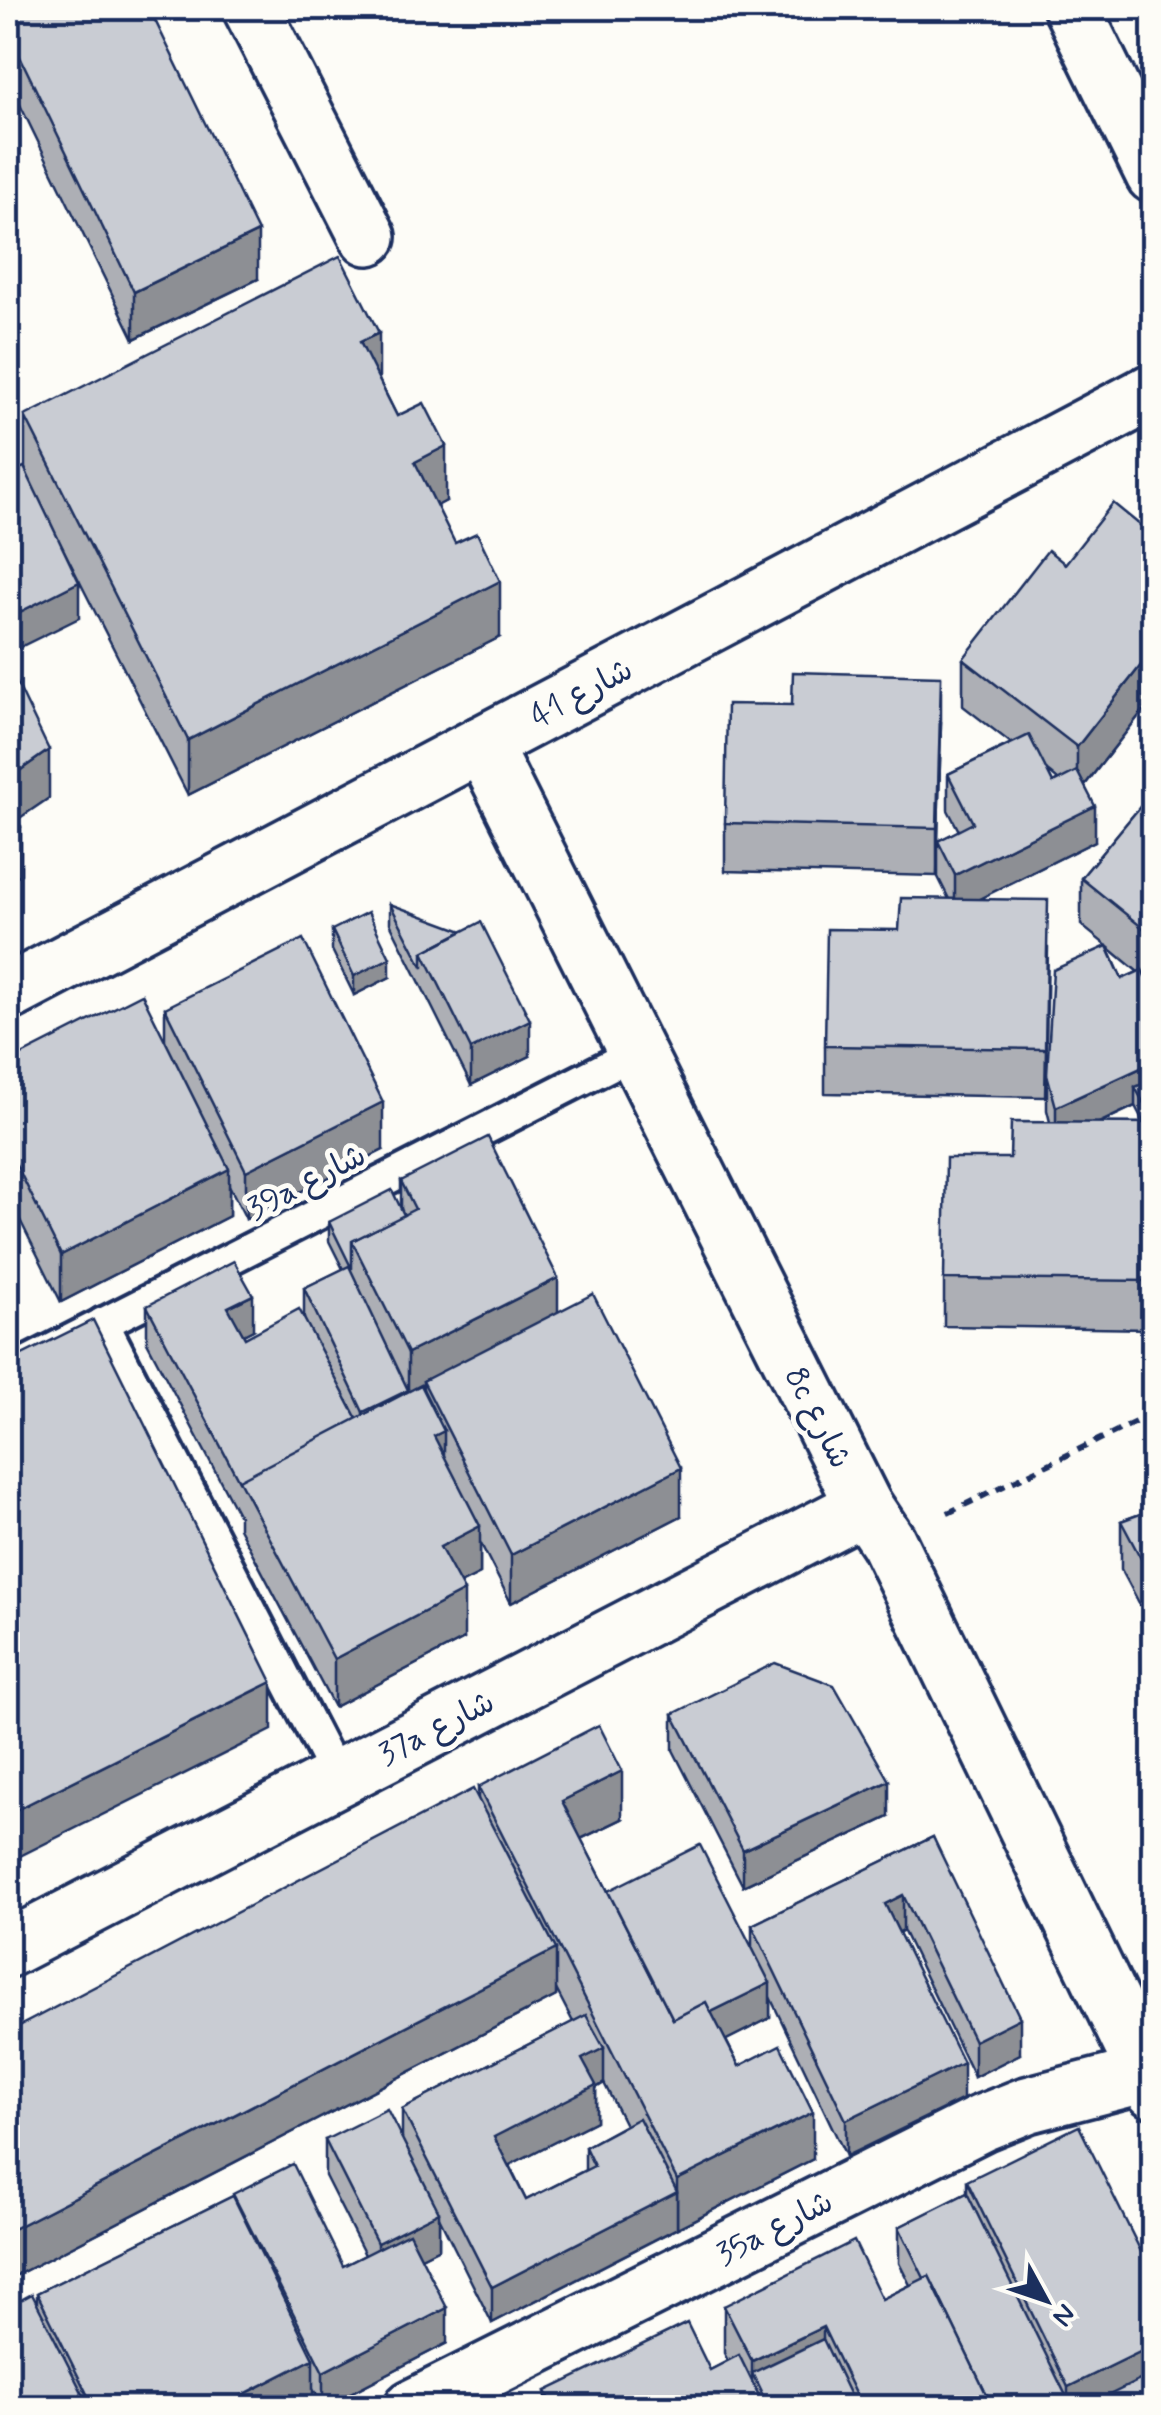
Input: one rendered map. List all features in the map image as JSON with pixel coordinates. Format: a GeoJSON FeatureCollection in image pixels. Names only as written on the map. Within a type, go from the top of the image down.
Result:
{"type":"FeatureCollection","features":[{"type":"Feature","properties":{"kind":"street"},"geometry":{"type":"LineString","coordinates":[[251,8],[368,237]]}},
{"type":"Feature","properties":{"kind":"street"},"geometry":{"type":"LineString","coordinates":[[1072,8],[1154,175]]}},
{"type":"Feature","properties":{"kind":"street","name":"شارع 41"},"geometry":{"type":"LineString","coordinates":[[8,994],[1154,391]]}},
{"type":"Feature","properties":{"kind":"street","name":"8c شارع"},"geometry":{"type":"LineString","coordinates":[[482,744],[876,1524],[1150,2082]]}},
{"type":"Feature","properties":{"kind":"street","name":"37a شارع"},"geometry":{"type":"LineString","coordinates":[[8,1949],[337,1778],[876,1524]]}},
{"type":"Feature","properties":{"kind":"street","name":"35a شارع"},"geometry":{"type":"LineString","coordinates":[[412,2408],[982,2122],[1027,2104],[1150,2082]]}},
{"type":"Feature","properties":{"kind":"lane","name":"39a شارع"},"geometry":{"type":"LineString","coordinates":[[8,1372],[636,1052]]}},
{"type":"Feature","properties":{"kind":"lane"},"geometry":{"type":"LineString","coordinates":[[103,1323],[337,1778]]}},
{"type":"Feature","properties":{"kind":"path"},"geometry":{"type":"LineString","coordinates":[[876,1524],[1154,1412]]}},
{"type":"Feature","properties":{"kind":"building"},"geometry":{"type":"Polygon","coordinates":[[[8,8],[149,8],[258,232],[134,292],[8,32],[8,8]]]}},
{"type":"Feature","properties":{"kind":"building"},"geometry":{"type":"Polygon","coordinates":[[[340,256],[379,333],[360,342],[397,416],[424,403],[446,446],[415,462],[455,543],[477,533],[500,581],[188,740],[25,416],[340,256]]]}},
{"type":"Feature","properties":{"kind":"building"},"geometry":{"type":"Polygon","coordinates":[[[24,467],[79,582],[8,618],[8,475],[24,467]]]}},
{"type":"Feature","properties":{"kind":"building"},"geometry":{"type":"Polygon","coordinates":[[[1113,503],[1151,534],[1154,531],[1154,667],[1145,660],[1077,747],[963,659],[1048,550],[1065,564],[1113,503]]]}},
{"type":"Feature","properties":{"kind":"building"},"geometry":{"type":"Polygon","coordinates":[[[793,672],[941,676],[937,828],[725,823],[727,704],[792,705],[793,672]]]}},
{"type":"Feature","properties":{"kind":"building"},"geometry":{"type":"Polygon","coordinates":[[[14,677],[49,750],[8,779],[8,680],[14,677]]]}},
{"type":"Feature","properties":{"kind":"building"},"geometry":{"type":"Polygon","coordinates":[[[1029,735],[1053,783],[1077,771],[1095,806],[955,875],[938,841],[973,823],[948,774],[1029,735]]]}},
{"type":"Feature","properties":{"kind":"building"},"geometry":{"type":"Polygon","coordinates":[[[1154,790],[1154,937],[1081,878],[1154,790]]]}},
{"type":"Feature","properties":{"kind":"building"},"geometry":{"type":"Polygon","coordinates":[[[8,802],[21,827],[8,834],[8,802]]]}},
{"type":"Feature","properties":{"kind":"building"},"geometry":{"type":"Polygon","coordinates":[[[901,898],[1048,900],[1045,1049],[825,1046],[827,929],[899,930],[901,898]]]}},
{"type":"Feature","properties":{"kind":"building"},"geometry":{"type":"Polygon","coordinates":[[[390,904],[463,931],[423,952],[423,968],[390,904]]]}},
{"type":"Feature","properties":{"kind":"building"},"geometry":{"type":"Polygon","coordinates":[[[368,912],[390,958],[354,976],[332,930],[368,912]]]}},
{"type":"Feature","properties":{"kind":"building"},"geometry":{"type":"Polygon","coordinates":[[[481,922],[530,1020],[471,1049],[423,952],[481,922]]]}},
{"type":"Feature","properties":{"kind":"building"},"geometry":{"type":"Polygon","coordinates":[[[303,939],[383,1102],[246,1171],[165,1008],[303,939]]]}},
{"type":"Feature","properties":{"kind":"building"},"geometry":{"type":"Polygon","coordinates":[[[1107,946],[1122,979],[1142,970],[1154,995],[1154,1062],[1056,1107],[1047,1074],[1053,970],[1107,946]]]}},
{"type":"Feature","properties":{"kind":"building"},"geometry":{"type":"Polygon","coordinates":[[[142,994],[229,1169],[61,1255],[8,1148],[8,1062],[142,994]]]}},
{"type":"Feature","properties":{"kind":"building"},"geometry":{"type":"Polygon","coordinates":[[[1154,1079],[1154,1122],[1135,1087],[1154,1079]]]}},
{"type":"Feature","properties":{"kind":"building"},"geometry":{"type":"Polygon","coordinates":[[[1011,1122],[1154,1123],[1154,1281],[944,1279],[946,1158],[1010,1158],[1011,1122]]]}},
{"type":"Feature","properties":{"kind":"building"},"geometry":{"type":"Polygon","coordinates":[[[488,1137],[558,1278],[408,1353],[352,1241],[415,1209],[401,1181],[488,1137]]]}},
{"type":"Feature","properties":{"kind":"building"},"geometry":{"type":"Polygon","coordinates":[[[392,1190],[404,1215],[352,1241],[352,1269],[329,1222],[392,1190]]]}},
{"type":"Feature","properties":{"kind":"building"},"geometry":{"type":"Polygon","coordinates":[[[234,1261],[253,1295],[228,1307],[245,1338],[299,1309],[357,1419],[239,1481],[147,1306],[234,1261]]]}},
{"type":"Feature","properties":{"kind":"building"},"geometry":{"type":"Polygon","coordinates":[[[349,1266],[408,1390],[363,1412],[304,1288],[349,1266]]]}},
{"type":"Feature","properties":{"kind":"building"},"geometry":{"type":"Polygon","coordinates":[[[593,1294],[681,1468],[511,1555],[423,1381],[593,1294]]]}},
{"type":"Feature","properties":{"kind":"building"},"geometry":{"type":"Polygon","coordinates":[[[93,1320],[272,1682],[8,1814],[8,1362],[93,1320]]]}},
{"type":"Feature","properties":{"kind":"building"},"geometry":{"type":"Polygon","coordinates":[[[421,1385],[444,1431],[434,1436],[480,1526],[440,1547],[464,1591],[334,1659],[239,1480],[421,1385]]]}},
{"type":"Feature","properties":{"kind":"building"},"geometry":{"type":"Polygon","coordinates":[[[1154,1509],[1154,1583],[1121,1521],[1154,1509]]]}},
{"type":"Feature","properties":{"kind":"building"},"geometry":{"type":"Polygon","coordinates":[[[775,1663],[834,1685],[889,1781],[743,1850],[673,1714],[775,1663]]]}},
{"type":"Feature","properties":{"kind":"building"},"geometry":{"type":"Polygon","coordinates":[[[599,1725],[622,1771],[562,1801],[673,2019],[706,2002],[739,2066],[780,2045],[813,2112],[677,2180],[478,1787],[599,1725]]]}},
{"type":"Feature","properties":{"kind":"building"},"geometry":{"type":"Polygon","coordinates":[[[473,1789],[556,1949],[9,2231],[8,2032],[473,1789]]]}},
{"type":"Feature","properties":{"kind":"building"},"geometry":{"type":"Polygon","coordinates":[[[933,1837],[1020,2018],[974,2041],[903,1895],[885,1904],[963,2063],[846,2120],[752,1925],[933,1837]]]}},
{"type":"Feature","properties":{"kind":"building"},"geometry":{"type":"Polygon","coordinates":[[[700,1845],[770,1983],[711,2012],[706,2002],[673,2019],[608,1891],[700,1845]]]}},
{"type":"Feature","properties":{"kind":"building"},"geometry":{"type":"Polygon","coordinates":[[[586,2015],[604,2048],[582,2059],[596,2085],[494,2137],[526,2200],[594,2166],[585,2147],[639,2118],[677,2192],[492,2287],[402,2109],[586,2015]]]}},
{"type":"Feature","properties":{"kind":"building"},"geometry":{"type":"Polygon","coordinates":[[[387,2109],[439,2212],[377,2243],[325,2140],[387,2109]]]}},
{"type":"Feature","properties":{"kind":"building"},"geometry":{"type":"Polygon","coordinates":[[[1079,2126],[1154,2278],[1154,2345],[1068,2387],[967,2181],[1079,2126]]]}},
{"type":"Feature","properties":{"kind":"building"},"geometry":{"type":"Polygon","coordinates":[[[293,2164],[343,2266],[409,2233],[447,2308],[323,2372],[233,2194],[293,2164]]]}},
{"type":"Feature","properties":{"kind":"building"},"geometry":{"type":"Polygon","coordinates":[[[967,2193],[1072,2408],[993,2408],[929,2276],[924,2278],[899,2227],[967,2193]]]}},
{"type":"Feature","properties":{"kind":"building"},"geometry":{"type":"Polygon","coordinates":[[[233,2196],[313,2359],[217,2408],[94,2408],[37,2293],[233,2196]]]}},
{"type":"Feature","properties":{"kind":"building"},"geometry":{"type":"Polygon","coordinates":[[[854,2241],[882,2299],[929,2276],[993,2408],[862,2408],[823,2327],[752,2361],[724,2306],[854,2241]]]}},
{"type":"Feature","properties":{"kind":"building"},"geometry":{"type":"Polygon","coordinates":[[[32,2294],[90,2408],[8,2408],[8,2307],[32,2294]]]}},
{"type":"Feature","properties":{"kind":"building"},"geometry":{"type":"Polygon","coordinates":[[[687,2323],[710,2370],[739,2355],[765,2408],[554,2408],[546,2391],[687,2323]]]}},
{"type":"Feature","properties":{"kind":"building"},"geometry":{"type":"Polygon","coordinates":[[[823,2339],[856,2408],[769,2408],[752,2373],[823,2339]]]}},
{"type":"Feature","properties":{"kind":"building"},"geometry":{"type":"Polygon","coordinates":[[[1142,2379],[1154,2408],[1083,2408],[1142,2379]]]}}]}
